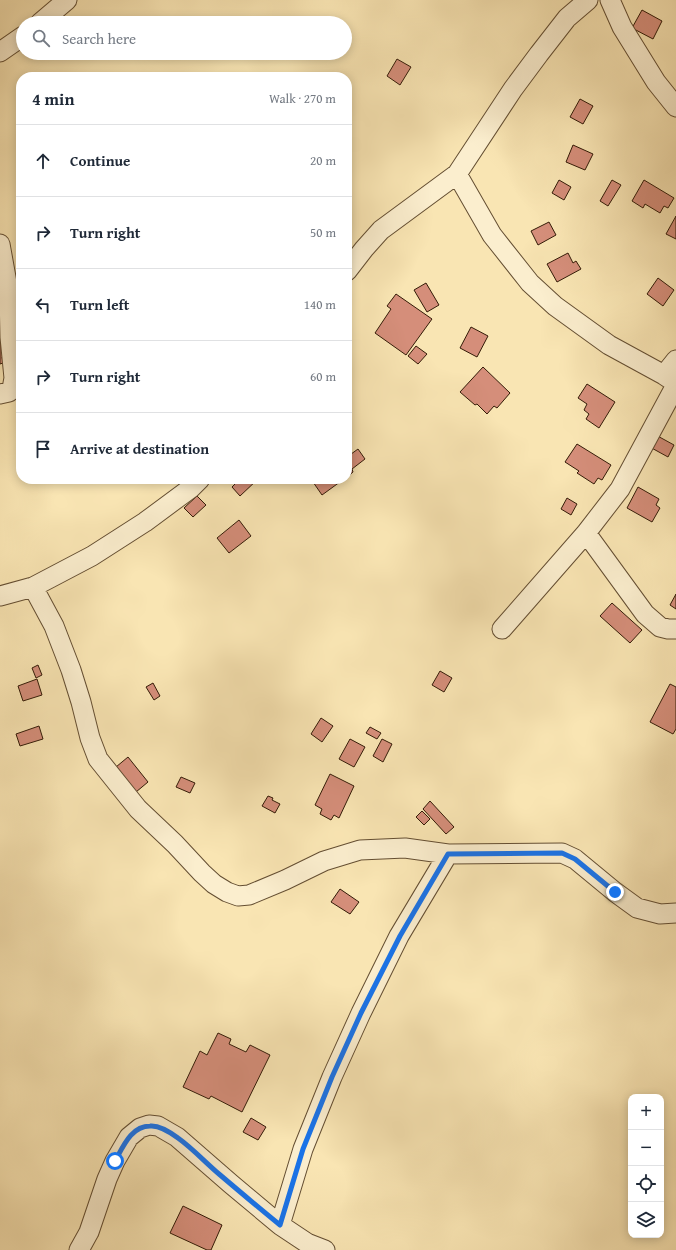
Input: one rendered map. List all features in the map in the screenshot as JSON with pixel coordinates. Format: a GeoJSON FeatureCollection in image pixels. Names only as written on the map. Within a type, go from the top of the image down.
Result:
{"type":"FeatureCollection","features":[{"type":"Feature","properties":{"kind":"street"},"geometry":{"type":"LineString","coordinates":[[48,16],[67,0]]}},
{"type":"Feature","properties":{"kind":"street"},"geometry":{"type":"LineString","coordinates":[[352,265],[381,230],[457,174],[513,89],[539,54],[567,18],[588,0]]}},
{"type":"Feature","properties":{"kind":"street"},"geometry":{"type":"LineString","coordinates":[[610,0],[622,27],[656,82],[676,107]]}},
{"type":"Feature","properties":{"kind":"street"},"geometry":{"type":"LineString","coordinates":[[0,52],[16,41]]}},
{"type":"Feature","properties":{"kind":"street"},"geometry":{"type":"LineString","coordinates":[[457,174],[492,235],[530,283],[555,306],[609,345],[672,381]]}},
{"type":"Feature","properties":{"kind":"street"},"geometry":{"type":"LineString","coordinates":[[0,244],[9,294],[10,337],[14,378],[12,389],[9,392],[0,394]]}},
{"type":"Feature","properties":{"kind":"street"},"geometry":{"type":"LineString","coordinates":[[502,629],[586,533],[620,489],[672,381],[676,360]]}},
{"type":"Feature","properties":{"kind":"street"},"geometry":{"type":"LineString","coordinates":[[0,596],[33,587],[92,556],[144,522],[195,484]]}},
{"type":"Feature","properties":{"kind":"street"},"geometry":{"type":"LineString","coordinates":[[586,533],[645,614],[660,627],[676,630]]}},
{"type":"Feature","properties":{"kind":"street"},"geometry":{"type":"LineString","coordinates":[[33,587],[54,626],[71,670],[90,738],[98,759],[138,809],[175,844],[202,874],[227,892],[238,896],[249,895],[285,880],[324,861],[360,850],[405,848],[448,854],[562,853],[575,859],[637,908],[660,914],[676,913]]}},
{"type":"Feature","properties":{"kind":"street"},"geometry":{"type":"LineString","coordinates":[[280,1225],[303,1149],[332,1077],[361,1013],[400,936],[448,854]]}},
{"type":"Feature","properties":{"kind":"street"},"geometry":{"type":"LineString","coordinates":[[79,1250],[89,1232],[107,1179],[115,1161],[129,1137],[140,1128],[149,1126],[158,1126],[177,1137],[280,1225],[307,1243],[325,1250]]}},
{"type":"Feature","properties":{"kind":"building"},"geometry":{"type":"Polygon","coordinates":[[[642,10],[662,21],[653,39],[632,28],[642,10]]]}},
{"type":"Feature","properties":{"kind":"building"},"geometry":{"type":"Polygon","coordinates":[[[397,59],[411,67],[400,85],[387,76],[397,59]]]}},
{"type":"Feature","properties":{"kind":"building"},"geometry":{"type":"Polygon","coordinates":[[[580,99],[593,106],[583,124],[570,117],[580,99]]]}},
{"type":"Feature","properties":{"kind":"building"},"geometry":{"type":"Polygon","coordinates":[[[573,145],[593,154],[585,170],[566,162],[573,145]]]}},
{"type":"Feature","properties":{"kind":"building"},"geometry":{"type":"Polygon","coordinates":[[[559,180],[571,187],[564,200],[552,193],[559,180]]]}},
{"type":"Feature","properties":{"kind":"building"},"geometry":{"type":"Polygon","coordinates":[[[612,180],[621,185],[608,206],[600,201],[612,180]]]}},
{"type":"Feature","properties":{"kind":"building"},"geometry":{"type":"Polygon","coordinates":[[[644,180],[674,198],[668,208],[664,206],[660,213],[645,204],[643,208],[632,201],[644,180]]]}},
{"type":"Feature","properties":{"kind":"building"},"geometry":{"type":"Polygon","coordinates":[[[676,216],[676,239],[666,234],[676,216]]]}},
{"type":"Feature","properties":{"kind":"building"},"geometry":{"type":"Polygon","coordinates":[[[549,222],[556,235],[538,245],[531,231],[549,222]]]}},
{"type":"Feature","properties":{"kind":"building"},"geometry":{"type":"Polygon","coordinates":[[[568,253],[573,263],[576,261],[581,269],[557,282],[547,264],[568,253]]]}},
{"type":"Feature","properties":{"kind":"building"},"geometry":{"type":"Polygon","coordinates":[[[658,278],[674,290],[663,306],[647,294],[658,278]]]}},
{"type":"Feature","properties":{"kind":"building"},"geometry":{"type":"Polygon","coordinates":[[[426,283],[439,305],[427,312],[414,290],[426,283]]]}},
{"type":"Feature","properties":{"kind":"building"},"geometry":{"type":"Polygon","coordinates":[[[396,294],[432,319],[406,355],[375,333],[391,309],[387,306],[396,294]]]}},
{"type":"Feature","properties":{"kind":"building"},"geometry":{"type":"Polygon","coordinates":[[[471,327],[488,336],[477,357],[460,348],[471,327]]]}},
{"type":"Feature","properties":{"kind":"building"},"geometry":{"type":"Polygon","coordinates":[[[0,330],[7,356],[2,357],[3,363],[0,364],[0,330]]]}},
{"type":"Feature","properties":{"kind":"building"},"geometry":{"type":"Polygon","coordinates":[[[416,346],[427,354],[418,364],[408,356],[416,346]]]}},
{"type":"Feature","properties":{"kind":"building"},"geometry":{"type":"Polygon","coordinates":[[[483,367],[510,393],[497,408],[494,406],[487,414],[477,404],[475,405],[460,392],[483,367]]]}},
{"type":"Feature","properties":{"kind":"building"},"geometry":{"type":"Polygon","coordinates":[[[587,384],[615,402],[599,428],[586,419],[589,414],[584,410],[587,404],[578,398],[587,384]]]}},
{"type":"Feature","properties":{"kind":"building"},"geometry":{"type":"Polygon","coordinates":[[[654,434],[674,445],[668,457],[648,446],[654,434]]]}},
{"type":"Feature","properties":{"kind":"building"},"geometry":{"type":"Polygon","coordinates":[[[577,444],[611,465],[602,480],[598,478],[594,484],[577,473],[579,471],[565,462],[577,444]]]}},
{"type":"Feature","properties":{"kind":"building"},"geometry":{"type":"Polygon","coordinates":[[[358,449],[365,459],[352,469],[352,453],[358,449]]]}},
{"type":"Feature","properties":{"kind":"building"},"geometry":{"type":"Polygon","coordinates":[[[235,484],[253,484],[240,496],[232,487],[235,484]]]}},
{"type":"Feature","properties":{"kind":"building"},"geometry":{"type":"Polygon","coordinates":[[[314,484],[337,484],[322,495],[314,484]]]}},
{"type":"Feature","properties":{"kind":"building"},"geometry":{"type":"Polygon","coordinates":[[[638,487],[659,499],[656,505],[660,508],[652,522],[627,508],[638,487]]]}},
{"type":"Feature","properties":{"kind":"building"},"geometry":{"type":"Polygon","coordinates":[[[197,496],[206,505],[193,517],[184,508],[197,496]]]}},
{"type":"Feature","properties":{"kind":"building"},"geometry":{"type":"Polygon","coordinates":[[[567,498],[577,504],[571,515],[561,509],[567,498]]]}},
{"type":"Feature","properties":{"kind":"building"},"geometry":{"type":"Polygon","coordinates":[[[239,520],[251,536],[229,553],[217,538],[239,520]]]}},
{"type":"Feature","properties":{"kind":"building"},"geometry":{"type":"Polygon","coordinates":[[[676,594],[676,609],[670,605],[676,594]]]}},
{"type":"Feature","properties":{"kind":"building"},"geometry":{"type":"Polygon","coordinates":[[[612,603],[642,630],[630,643],[600,616],[612,603]]]}},
{"type":"Feature","properties":{"kind":"building"},"geometry":{"type":"Polygon","coordinates":[[[38,665],[42,675],[36,678],[32,668],[38,665]]]}},
{"type":"Feature","properties":{"kind":"building"},"geometry":{"type":"Polygon","coordinates":[[[440,671],[452,678],[444,692],[432,685],[440,671]]]}},
{"type":"Feature","properties":{"kind":"building"},"geometry":{"type":"Polygon","coordinates":[[[37,679],[42,695],[23,701],[18,686],[37,679]]]}},
{"type":"Feature","properties":{"kind":"building"},"geometry":{"type":"Polygon","coordinates":[[[153,683],[160,696],[154,700],[146,687],[153,683]]]}},
{"type":"Feature","properties":{"kind":"building"},"geometry":{"type":"Polygon","coordinates":[[[670,684],[676,687],[676,729],[673,734],[650,722],[670,684]]]}},
{"type":"Feature","properties":{"kind":"building"},"geometry":{"type":"Polygon","coordinates":[[[321,718],[333,726],[322,742],[311,734],[321,718]]]}},
{"type":"Feature","properties":{"kind":"building"},"geometry":{"type":"Polygon","coordinates":[[[39,726],[43,739],[20,746],[16,734],[39,726]]]}},
{"type":"Feature","properties":{"kind":"building"},"geometry":{"type":"Polygon","coordinates":[[[370,727],[381,733],[377,739],[366,733],[370,727]]]}},
{"type":"Feature","properties":{"kind":"building"},"geometry":{"type":"Polygon","coordinates":[[[350,739],[365,747],[354,767],[339,759],[350,739]]]}},
{"type":"Feature","properties":{"kind":"building"},"geometry":{"type":"Polygon","coordinates":[[[382,739],[392,744],[383,762],[373,756],[382,739]]]}},
{"type":"Feature","properties":{"kind":"building"},"geometry":{"type":"Polygon","coordinates":[[[128,757],[148,782],[136,792],[116,767],[128,757]]]}},
{"type":"Feature","properties":{"kind":"building"},"geometry":{"type":"Polygon","coordinates":[[[330,774],[354,786],[339,818],[334,815],[331,820],[320,814],[322,809],[315,805],[330,774]]]}},
{"type":"Feature","properties":{"kind":"building"},"geometry":{"type":"Polygon","coordinates":[[[181,777],[195,783],[190,793],[176,787],[181,777]]]}},
{"type":"Feature","properties":{"kind":"building"},"geometry":{"type":"Polygon","coordinates":[[[268,796],[280,804],[275,813],[262,806],[268,796]]]}},
{"type":"Feature","properties":{"kind":"building"},"geometry":{"type":"Polygon","coordinates":[[[430,801],[454,827],[446,834],[423,809],[430,801]]]}},
{"type":"Feature","properties":{"kind":"building"},"geometry":{"type":"Polygon","coordinates":[[[422,811],[430,819],[424,825],[416,817],[422,811]]]}},
{"type":"Feature","properties":{"kind":"building"},"geometry":{"type":"Polygon","coordinates":[[[340,889],[359,902],[350,914],[331,902],[340,889]]]}},
{"type":"Feature","properties":{"kind":"building"},"geometry":{"type":"Polygon","coordinates":[[[218,1033],[231,1039],[229,1044],[246,1052],[250,1045],[270,1055],[242,1112],[211,1096],[209,1099],[183,1087],[200,1051],[207,1055],[218,1033]]]}},
{"type":"Feature","properties":{"kind":"building"},"geometry":{"type":"Polygon","coordinates":[[[251,1118],[266,1127],[258,1140],[243,1132],[251,1118]]]}},
{"type":"Feature","properties":{"kind":"building"},"geometry":{"type":"Polygon","coordinates":[[[183,1206],[222,1225],[211,1250],[207,1250],[170,1233],[183,1206]]]}},
{"type":"Feature","properties":{"kind":"route"},"geometry":{"type":"LineString","coordinates":[[115,1161],[129,1137],[134,1132],[140,1128],[158,1126],[177,1137],[280,1225],[303,1149],[332,1077],[361,1013],[400,936],[448,854],[562,853],[575,859],[615,892]]}}]}
